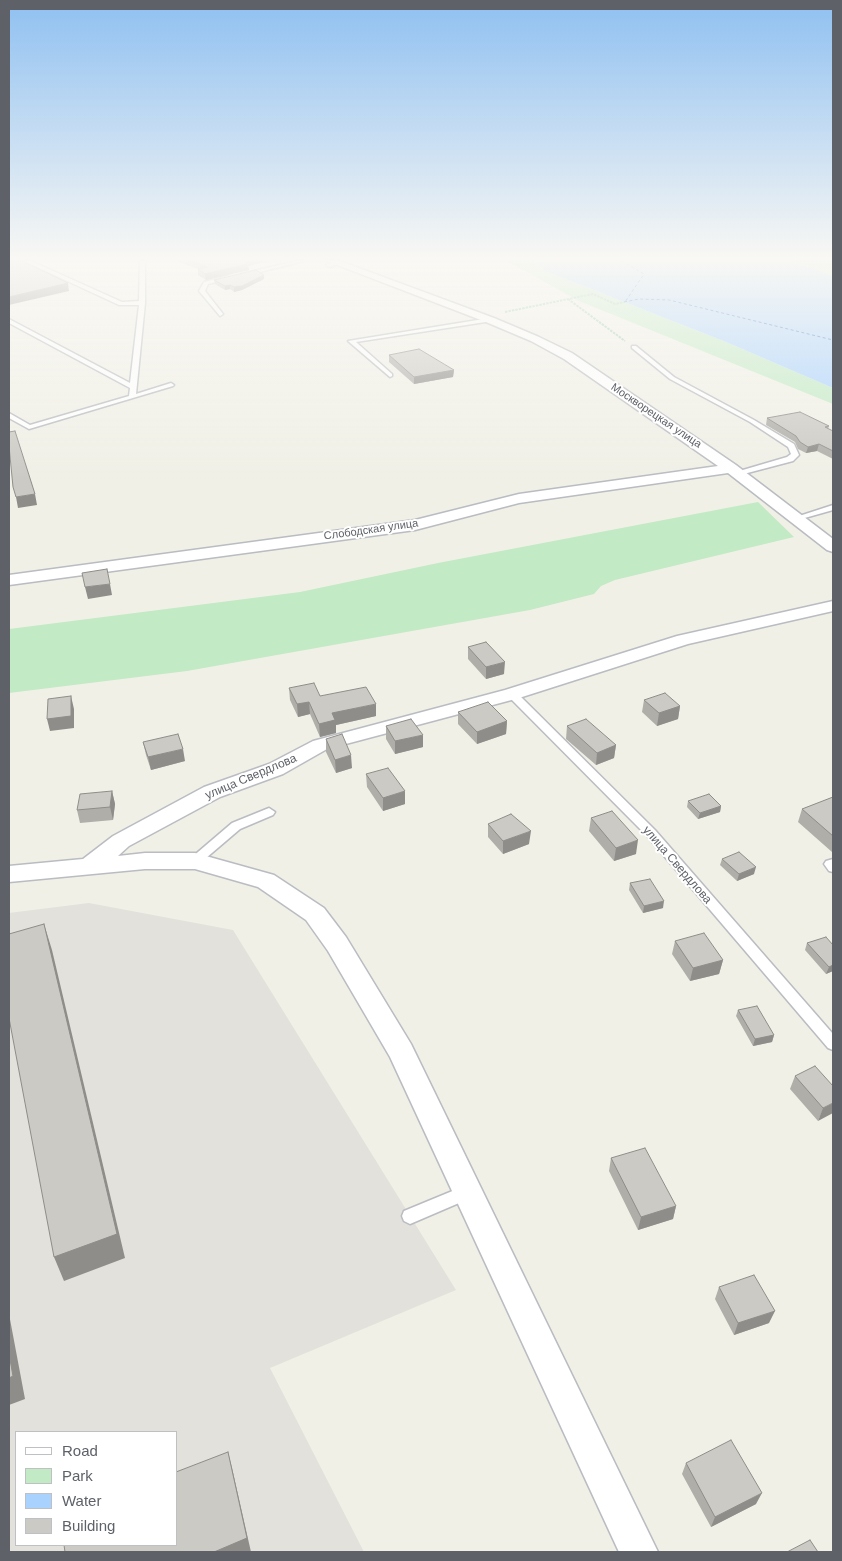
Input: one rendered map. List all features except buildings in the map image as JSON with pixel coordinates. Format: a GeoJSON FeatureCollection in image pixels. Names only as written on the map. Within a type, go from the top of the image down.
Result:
{"type":"FeatureCollection","features":[{"type":"Feature","properties":{"kind":"street","name":"Москворецкая улица"},"geometry":{"type":"LineString","coordinates":[[522,334],[568,356],[735,471],[833,547]]}},
{"type":"Feature","properties":{"kind":"street","name":"Слободская улица"},"geometry":{"type":"LineString","coordinates":[[9,580],[415,525],[519,499],[735,471]]}},
{"type":"Feature","properties":{"kind":"street","name":"улица Свердлова"},"geometry":{"type":"LineString","coordinates":[[91,865],[121,841],[212,792],[276,769],[320,746],[512,694],[683,640],[833,606]]}},
{"type":"Feature","properties":{"kind":"street"},"geometry":{"type":"LineString","coordinates":[[9,874],[145,861],[195,861],[266,881],[315,914],[337,944],[402,1052],[639,1552]]}},
{"type":"Feature","properties":{"kind":"lane"},"geometry":{"type":"LineString","coordinates":[[33,334],[133,387]]}},
{"type":"Feature","properties":{"kind":"lane"},"geometry":{"type":"LineString","coordinates":[[132,396],[139,334]]}},
{"type":"Feature","properties":{"kind":"lane"},"geometry":{"type":"LineString","coordinates":[[390,375],[351,341],[395,334]]}},
{"type":"Feature","properties":{"kind":"lane"},"geometry":{"type":"LineString","coordinates":[[634,347],[672,378],[752,421],[791,446],[795,455],[790,459],[735,471]]}},
{"type":"Feature","properties":{"kind":"lane"},"geometry":{"type":"LineString","coordinates":[[15,431],[171,385]]}},
{"type":"Feature","properties":{"kind":"lane"},"geometry":{"type":"LineString","coordinates":[[9,415],[28,427]]}},
{"type":"Feature","properties":{"kind":"lane"},"geometry":{"type":"LineString","coordinates":[[794,518],[833,508]]}},
{"type":"Feature","properties":{"kind":"lane","name":"улица Свердлова"},"geometry":{"type":"LineString","coordinates":[[512,694],[651,833],[833,1044]]}},
{"type":"Feature","properties":{"kind":"lane"},"geometry":{"type":"LineString","coordinates":[[195,861],[236,826],[269,812]]}},
{"type":"Feature","properties":{"kind":"lane"},"geometry":{"type":"LineString","coordinates":[[833,863],[830,864],[833,868]]}},
{"type":"Feature","properties":{"kind":"lane"},"geometry":{"type":"LineString","coordinates":[[410,1216],[467,1192]]}},
{"type":"Feature","properties":{"kind":"path"},"geometry":{"type":"LineString","coordinates":[[616,334],[634,347]]}},
{"type":"Feature","properties":{"kind":"shaded area"},"geometry":{"type":"Polygon","coordinates":[[[89,903],[233,930],[456,1290],[270,1368],[364,1552],[9,1552],[9,913],[89,903]]]}},
{"type":"Feature","properties":{"kind":"green space"},"geometry":{"type":"Polygon","coordinates":[[[660,334],[705,334],[726,342],[833,388],[833,404],[660,334]]]}},
{"type":"Feature","properties":{"kind":"green space"},"geometry":{"type":"Polygon","coordinates":[[[758,502],[794,537],[615,580],[601,586],[594,594],[530,610],[187,671],[9,693],[9,629],[300,592],[438,563],[758,502]]]}},
{"type":"Feature","properties":{"kind":"water"},"geometry":{"type":"Polygon","coordinates":[[[705,334],[833,334],[833,388],[705,334]]]}},
{"type":"Feature","properties":{"kind":"ferry route"},"geometry":{"type":"LineString","coordinates":[[808,334],[833,340]]}}]}
